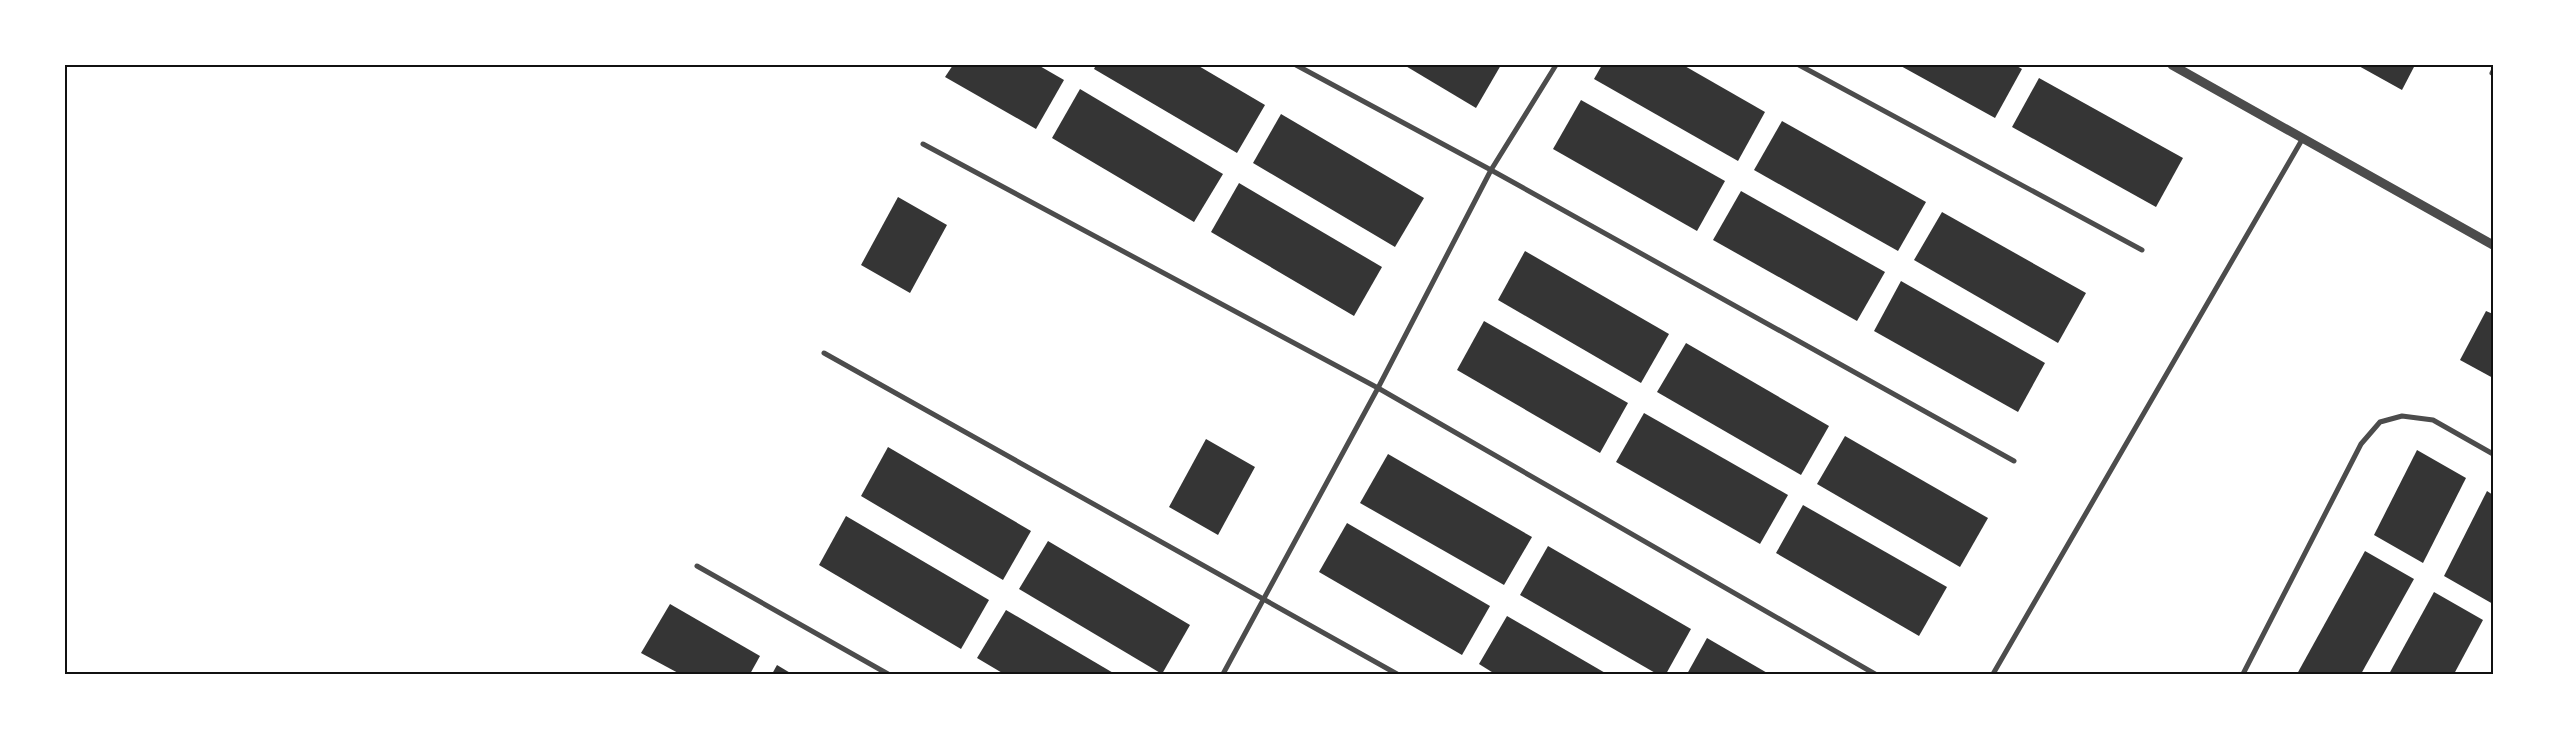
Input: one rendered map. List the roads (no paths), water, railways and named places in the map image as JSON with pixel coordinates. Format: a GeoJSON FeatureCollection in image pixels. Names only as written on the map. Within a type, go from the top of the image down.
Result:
{"type":"FeatureCollection","features":[{"type":"Feature","properties":{"kind":"street"},"geometry":{"type":"LineString","coordinates":[[1296,65],[1491,170],[2014,461]]}},
{"type":"Feature","properties":{"kind":"street"},"geometry":{"type":"LineString","coordinates":[[1223,674],[1378,388],[1491,170],[1556,65]]}},
{"type":"Feature","properties":{"kind":"street"},"geometry":{"type":"LineString","coordinates":[[1800,65],[2142,250]]}},
{"type":"Feature","properties":{"kind":"street"},"geometry":{"type":"LineString","coordinates":[[2172,65],[2493,245]]}},
{"type":"Feature","properties":{"kind":"street"},"geometry":{"type":"LineString","coordinates":[[1993,674],[2303,138]]}},
{"type":"Feature","properties":{"kind":"street"},"geometry":{"type":"LineString","coordinates":[[923,144],[1378,388],[1875,674]]}},
{"type":"Feature","properties":{"kind":"street"},"geometry":{"type":"LineString","coordinates":[[824,353],[1397,674]]}},
{"type":"Feature","properties":{"kind":"street"},"geometry":{"type":"LineString","coordinates":[[2243,674],[2361,444],[2380,422],[2402,416],[2432,420],[2493,454]]}},
{"type":"Feature","properties":{"kind":"street"},"geometry":{"type":"LineString","coordinates":[[697,566],[888,674]]}}]}
